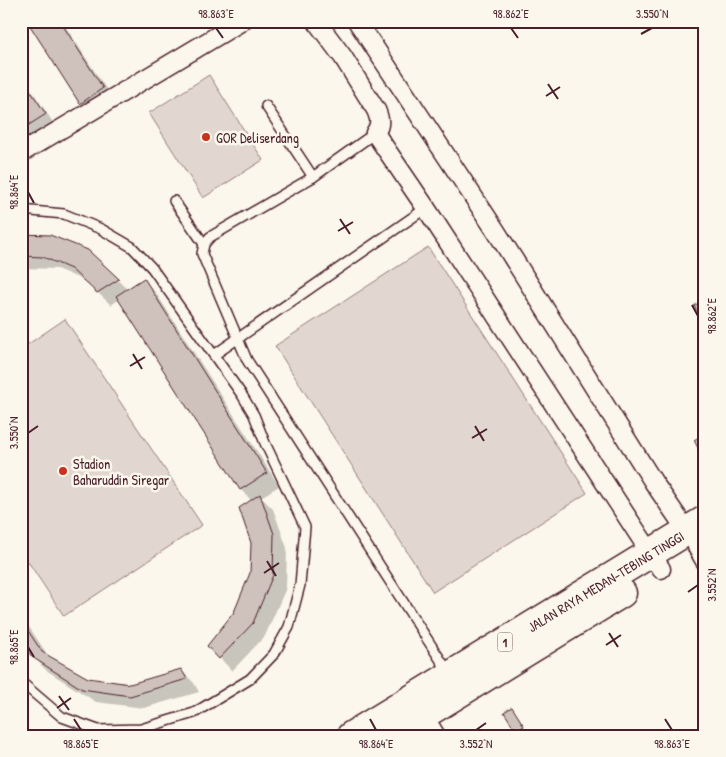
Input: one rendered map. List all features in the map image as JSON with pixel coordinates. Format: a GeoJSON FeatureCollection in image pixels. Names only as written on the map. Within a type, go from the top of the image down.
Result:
{"type":"FeatureCollection","features":[{"type":"Feature","properties":{"kind":"highway","name":"JALAN RAYA MEDAN-TEBING TINGGI"},"geometry":{"type":"LineString","coordinates":[[351,736],[455,684],[683,548]]}},
{"type":"Feature","properties":{"kind":"highway","name":"JALAN RAYA MEDAN-TEBING TINGGI"},"geometry":{"type":"LineString","coordinates":[[389,736],[429,726],[455,684]]}},
{"type":"Feature","properties":{"kind":"street"},"geometry":{"type":"LineString","coordinates":[[21,153],[242,21]]}},
{"type":"Feature","properties":{"kind":"street"},"geometry":{"type":"LineString","coordinates":[[316,21],[343,58],[376,110],[380,118],[379,127],[375,133],[426,208],[683,548]]}},
{"type":"Feature","properties":{"kind":"street"},"geometry":{"type":"LineString","coordinates":[[357,21],[501,239],[654,483],[683,548]]}},
{"type":"Feature","properties":{"kind":"lane"},"geometry":{"type":"LineString","coordinates":[[266,106],[313,177]]}},
{"type":"Feature","properties":{"kind":"lane"},"geometry":{"type":"LineString","coordinates":[[375,133],[313,177],[210,237],[204,244],[202,254],[236,338],[257,376],[455,684]]}},
{"type":"Feature","properties":{"kind":"lane"},"geometry":{"type":"LineString","coordinates":[[174,201],[204,244]]}},
{"type":"Feature","properties":{"kind":"lane"},"geometry":{"type":"LineString","coordinates":[[214,355],[426,208]]}},
{"type":"Feature","properties":{"kind":"lane"},"geometry":{"type":"LineString","coordinates":[[21,210],[64,214],[101,230],[132,247],[152,268],[242,395],[254,415],[265,443],[305,527],[300,585],[289,627],[274,654],[250,679],[194,713],[141,729],[98,730],[62,717],[21,682]]}},
{"type":"Feature","properties":{"kind":"shaded area","name":"GOR Deliserdang"},"geometry":{"type":"Polygon","coordinates":[[[209,75],[263,160],[203,198],[149,113],[209,75]]]}},
{"type":"Feature","properties":{"kind":"shaded area"},"geometry":{"type":"Polygon","coordinates":[[[428,247],[587,493],[433,592],[275,346],[428,247]]]}},
{"type":"Feature","properties":{"kind":"shaded area"},"geometry":{"type":"Polygon","coordinates":[[[65,319],[202,525],[64,616],[21,551],[21,349],[65,319]]]}},
{"type":"Feature","properties":{"kind":"building"},"geometry":{"type":"Polygon","coordinates":[[[27,21],[60,21],[103,88],[80,104],[27,21]]]}},
{"type":"Feature","properties":{"kind":"building"},"geometry":{"type":"Polygon","coordinates":[[[21,77],[46,114],[21,130],[21,77]]]}},
{"type":"Feature","properties":{"kind":"building"},"geometry":{"type":"Polygon","coordinates":[[[21,234],[50,235],[88,250],[119,279],[97,293],[71,269],[43,257],[21,256],[21,234]]]}},
{"type":"Feature","properties":{"kind":"building"},"geometry":{"type":"Polygon","coordinates":[[[144,278],[267,473],[240,490],[116,296],[144,278]]]}},
{"type":"Feature","properties":{"kind":"building"},"geometry":{"type":"Polygon","coordinates":[[[705,299],[705,324],[694,306],[705,299]]]}},
{"type":"Feature","properties":{"kind":"building"},"geometry":{"type":"Polygon","coordinates":[[[705,434],[705,462],[694,440],[705,434]]]}},
{"type":"Feature","properties":{"kind":"building"},"geometry":{"type":"Polygon","coordinates":[[[260,494],[274,534],[273,575],[253,623],[219,659],[207,646],[234,612],[250,573],[251,543],[239,508],[260,494]]]}},
{"type":"Feature","properties":{"kind":"building"},"geometry":{"type":"Polygon","coordinates":[[[21,620],[42,652],[88,678],[130,684],[181,669],[187,679],[130,696],[82,689],[32,657],[21,641],[21,620]]]}},
{"type":"Feature","properties":{"kind":"building"},"geometry":{"type":"Polygon","coordinates":[[[512,707],[524,726],[516,731],[504,712],[512,707]]]}},
{"type":"Feature","properties":{"kind":"place","name":"GOR Deliserdang"},"geometry":{"type":"Point","coordinates":[206,137]}},
{"type":"Feature","properties":{"kind":"place","name":"Stadion Baharuddin Siregar"},"geometry":{"type":"Point","coordinates":[63,471]}}]}
